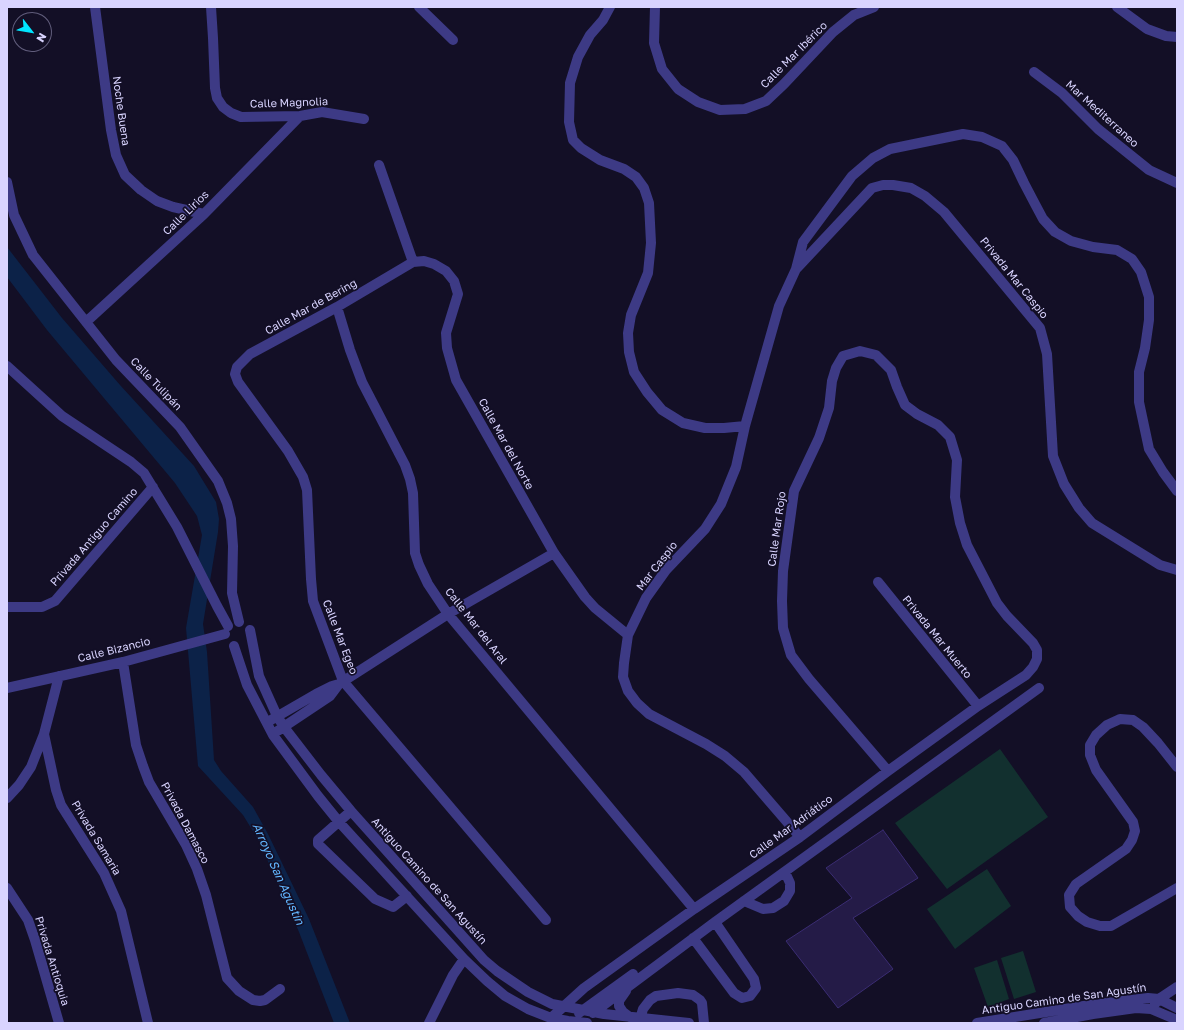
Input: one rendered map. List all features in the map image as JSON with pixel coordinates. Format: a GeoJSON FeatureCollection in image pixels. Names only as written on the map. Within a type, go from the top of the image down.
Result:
{"type":"FeatureCollection","features":[{"type":"Feature","properties":{"kind":"street","name":"Noche Buena"},"geometry":{"type":"LineString","coordinates":[[95,7],[111,130],[116,155],[125,175],[141,190],[157,201],[173,207],[204,214]]}},
{"type":"Feature","properties":{"kind":"street","name":"Calle Magnolia"},"geometry":{"type":"LineString","coordinates":[[211,7],[214,38],[215,88],[217,98],[223,107],[231,113],[241,117],[300,116],[322,112],[364,119]]}},
{"type":"Feature","properties":{"kind":"street"},"geometry":{"type":"LineString","coordinates":[[419,7],[453,40]]}},
{"type":"Feature","properties":{"kind":"street"},"geometry":{"type":"LineString","coordinates":[[610,7],[603,20],[590,35],[578,57],[570,83],[569,122],[573,140],[581,148],[600,160],[624,169],[636,177],[644,188],[649,204],[651,243],[648,273],[631,315],[628,333],[629,352],[634,372],[646,392],[662,410],[683,423],[705,428],[744,426]]}},
{"type":"Feature","properties":{"kind":"street","name":"Calle Mar Ibérico"},"geometry":{"type":"LineString","coordinates":[[655,7],[654,43],[662,69],[678,89],[698,102],[720,110],[744,109],[766,101],[833,32],[854,15],[874,7]]}},
{"type":"Feature","properties":{"kind":"street"},"geometry":{"type":"LineString","coordinates":[[1118,7],[1147,29],[1166,36],[1177,36]]}},
{"type":"Feature","properties":{"kind":"street","name":"Mar Mediterraneo"},"geometry":{"type":"LineString","coordinates":[[1034,72],[1062,93],[1098,129],[1149,170],[1177,183]]}},
{"type":"Feature","properties":{"kind":"street","name":"Calle Lirios"},"geometry":{"type":"LineString","coordinates":[[86,322],[204,214],[300,116]]}},
{"type":"Feature","properties":{"kind":"street"},"geometry":{"type":"LineString","coordinates":[[796,269],[803,242],[852,176],[873,158],[890,149],[963,134],[982,137],[1002,146],[1013,160],[1043,218],[1055,232],[1070,241],[1094,247],[1117,250],[1132,259],[1141,272],[1149,297],[1149,320],[1145,348],[1139,372],[1139,402],[1149,449],[1177,491]]}},
{"type":"Feature","properties":{"kind":"street"},"geometry":{"type":"LineString","coordinates":[[379,164],[413,262]]}},
{"type":"Feature","properties":{"kind":"street","name":"Calle Tulipán"},"geometry":{"type":"LineString","coordinates":[[7,182],[14,215],[33,256],[116,360],[180,427],[218,481],[227,503],[231,519],[233,546],[232,593],[239,622]]}},
{"type":"Feature","properties":{"kind":"street","name":"Privada Mar Caspio"},"geometry":{"type":"LineString","coordinates":[[796,269],[872,188],[883,185],[893,185],[911,188],[925,196],[944,212],[1040,328],[1047,354],[1054,456],[1064,484],[1079,508],[1092,523],[1160,565],[1177,570]]}},
{"type":"Feature","properties":{"kind":"street","name":"Calle Mar del Norte"},"geometry":{"type":"LineString","coordinates":[[413,262],[424,261],[434,264],[446,271],[454,281],[458,294],[446,333],[447,348],[456,380],[554,553],[585,597],[595,608],[628,635]]}},
{"type":"Feature","properties":{"kind":"street","name":"Calle Mar de Bering"},"geometry":{"type":"LineString","coordinates":[[238,382],[235,374],[237,367],[250,354],[337,308],[413,262]]}},
{"type":"Feature","properties":{"kind":"street","name":"Mar Caspio"},"geometry":{"type":"LineString","coordinates":[[796,269],[779,306],[744,426],[736,467],[721,504],[705,529],[666,570],[646,598],[628,635],[623,677],[628,692],[649,714],[706,744],[725,756],[744,772],[800,837]]}},
{"type":"Feature","properties":{"kind":"street","name":"Calle Mar del Aral"},"geometry":{"type":"LineString","coordinates":[[337,308],[362,382],[405,465],[410,479],[413,493],[415,553],[428,584],[448,614],[694,909]]}},
{"type":"Feature","properties":{"kind":"street","name":"Calle Mar Rojo"},"geometry":{"type":"LineString","coordinates":[[888,770],[808,679],[791,655],[783,628],[783,571],[794,491],[819,438],[829,408],[832,381],[842,356],[860,350],[876,355],[891,370],[905,405],[917,414],[938,425],[950,437],[957,460],[955,497],[960,523],[967,545],[997,603],[1006,616],[1033,643],[1037,650],[1037,659],[1033,667]]}},
{"type":"Feature","properties":{"kind":"street"},"geometry":{"type":"LineString","coordinates":[[7,366],[62,416],[136,465],[144,473],[177,526],[227,630],[228,641],[234,646],[247,685],[266,723],[273,735],[339,822],[464,959],[505,996],[528,1009],[551,1018],[587,1023]]}},
{"type":"Feature","properties":{"kind":"street","name":"Calle Mar Egeo"},"geometry":{"type":"LineString","coordinates":[[238,382],[288,451],[303,477],[307,490],[310,579],[313,601],[341,682],[546,920]]}},
{"type":"Feature","properties":{"kind":"street","name":"Privada Antiguo Camino"},"geometry":{"type":"LineString","coordinates":[[7,607],[42,607],[55,601],[153,487]]}},
{"type":"Feature","properties":{"kind":"street"},"geometry":{"type":"LineString","coordinates":[[266,723],[316,694],[341,682],[448,614],[554,553]]}},
{"type":"Feature","properties":{"kind":"street","name":"Privada Mar Muerto"},"geometry":{"type":"LineString","coordinates":[[878,582],[978,706]]}},
{"type":"Feature","properties":{"kind":"street"},"geometry":{"type":"LineString","coordinates":[[227,630],[233,623],[239,622],[244,623],[250,630],[249,639],[246,644],[234,646]]}},
{"type":"Feature","properties":{"kind":"street","name":"Calle Bizancio"},"geometry":{"type":"LineString","coordinates":[[7,688],[123,662],[227,630]]}},
{"type":"Feature","properties":{"kind":"street","name":"Antiguo Camino de San Agustín"},"geometry":{"type":"LineString","coordinates":[[250,630],[260,676],[277,716],[284,727],[351,811],[484,960],[497,971],[528,992],[552,1004],[593,1013],[605,1019],[636,1018],[689,1023]]}},
{"type":"Feature","properties":{"kind":"street","name":"Privada Damasco"},"geometry":{"type":"LineString","coordinates":[[123,662],[136,745],[149,782],[186,845],[197,869],[206,895],[227,978],[239,991],[253,1000],[260,1002],[280,989]]}},
{"type":"Feature","properties":{"kind":"street","name":"Calle Mar Adriático"},"geometry":{"type":"LineString","coordinates":[[551,1018],[562,1006],[584,988],[694,909],[800,837],[888,770],[978,706],[1026,675],[1033,667]]}},
{"type":"Feature","properties":{"kind":"street"},"geometry":{"type":"LineString","coordinates":[[7,798],[30,767],[44,734],[59,676]]}},
{"type":"Feature","properties":{"kind":"street"},"geometry":{"type":"LineString","coordinates":[[273,735],[325,700],[335,691],[341,682]]}},
{"type":"Feature","properties":{"kind":"street"},"geometry":{"type":"LineString","coordinates":[[593,1013],[715,922],[1040,688]]}},
{"type":"Feature","properties":{"kind":"street"},"geometry":{"type":"LineString","coordinates":[[1177,767],[1158,743],[1143,727],[1133,720],[1120,719],[1107,725],[1096,735],[1090,745],[1090,755],[1096,770],[1133,822],[1135,831],[1132,840],[1126,849],[1076,884],[1069,895],[1070,907],[1078,916],[1087,922],[1100,926],[1112,926],[1177,888]]}},
{"type":"Feature","properties":{"kind":"street","name":"Privada Samaria"},"geometry":{"type":"LineString","coordinates":[[44,734],[56,790],[61,805],[104,873],[121,911],[148,1023]]}},
{"type":"Feature","properties":{"kind":"street"},"geometry":{"type":"LineString","coordinates":[[351,811],[318,840],[318,844],[375,900],[393,907],[407,896]]}},
{"type":"Feature","properties":{"kind":"street"},"geometry":{"type":"LineString","coordinates":[[744,901],[763,909],[773,908],[784,901],[790,891],[790,883],[785,872]]}},
{"type":"Feature","properties":{"kind":"street","name":"Privada Antioquia"},"geometry":{"type":"LineString","coordinates":[[7,888],[28,920],[59,1023]]}},
{"type":"Feature","properties":{"kind":"street"},"geometry":{"type":"LineString","coordinates":[[693,938],[734,993],[742,998],[750,996],[756,988],[754,979],[715,922]]}},
{"type":"Feature","properties":{"kind":"street"},"geometry":{"type":"LineString","coordinates":[[568,1021],[661,954],[682,946]]}},
{"type":"Feature","properties":{"kind":"street"},"geometry":{"type":"LineString","coordinates":[[429,1023],[453,975],[464,959]]}},
{"type":"Feature","properties":{"kind":"street"},"geometry":{"type":"LineString","coordinates":[[632,983],[619,1001],[621,1009],[636,1018],[650,1000],[656,996],[678,992],[693,995],[700,1000],[704,1013],[704,1023]]}},
{"type":"Feature","properties":{"kind":"street"},"geometry":{"type":"LineString","coordinates":[[1151,1009],[1158,999],[1177,987]]}},
{"type":"Feature","properties":{"kind":"street","name":"Antiguo Camino de San Agustín"},"geometry":{"type":"LineString","coordinates":[[976,1023],[1091,1009],[1148,998],[1158,999],[1177,1008]]}},
{"type":"Feature","properties":{"kind":"street"},"geometry":{"type":"LineString","coordinates":[[605,1019],[606,1003]]}},
{"type":"Feature","properties":{"kind":"street","name":"Antiguo Camino de San Agustín"},"geometry":{"type":"LineString","coordinates":[[1044,1023],[1091,1009],[1151,1009],[1177,1020]]}},
{"type":"Feature","properties":{"kind":"green space"},"geometry":{"type":"Polygon","coordinates":[[[1000,749],[1048,817],[947,889],[895,823],[1000,749]]]}},
{"type":"Feature","properties":{"kind":"green space"},"geometry":{"type":"Polygon","coordinates":[[[987,869],[1011,906],[955,949],[927,909],[987,869]]]}},
{"type":"Feature","properties":{"kind":"green space"},"geometry":{"type":"Polygon","coordinates":[[[1023,951],[1036,992],[1014,999],[1001,958],[1023,951]]]}},
{"type":"Feature","properties":{"kind":"green space"},"geometry":{"type":"Polygon","coordinates":[[[997,960],[1009,999],[988,1007],[974,968],[997,960]]]}},
{"type":"Feature","properties":{"kind":"water","name":"Arroyo San Agustin"},"geometry":{"type":"Polygon","coordinates":[[[7,247],[62,318],[120,385],[194,466],[216,502],[219,519],[218,532],[203,624],[207,652],[214,760],[221,771],[253,807],[268,834],[309,919],[350,1023],[334,1023],[299,932],[259,841],[243,815],[198,766],[186,628],[202,535],[197,516],[175,483],[47,330],[7,277],[7,247]]]}},
{"type":"Feature","properties":{"kind":"building"},"geometry":{"type":"Polygon","coordinates":[[[883,830],[918,878],[853,918],[893,969],[838,1008],[786,941],[852,898],[826,868],[883,830]]]}}]}
